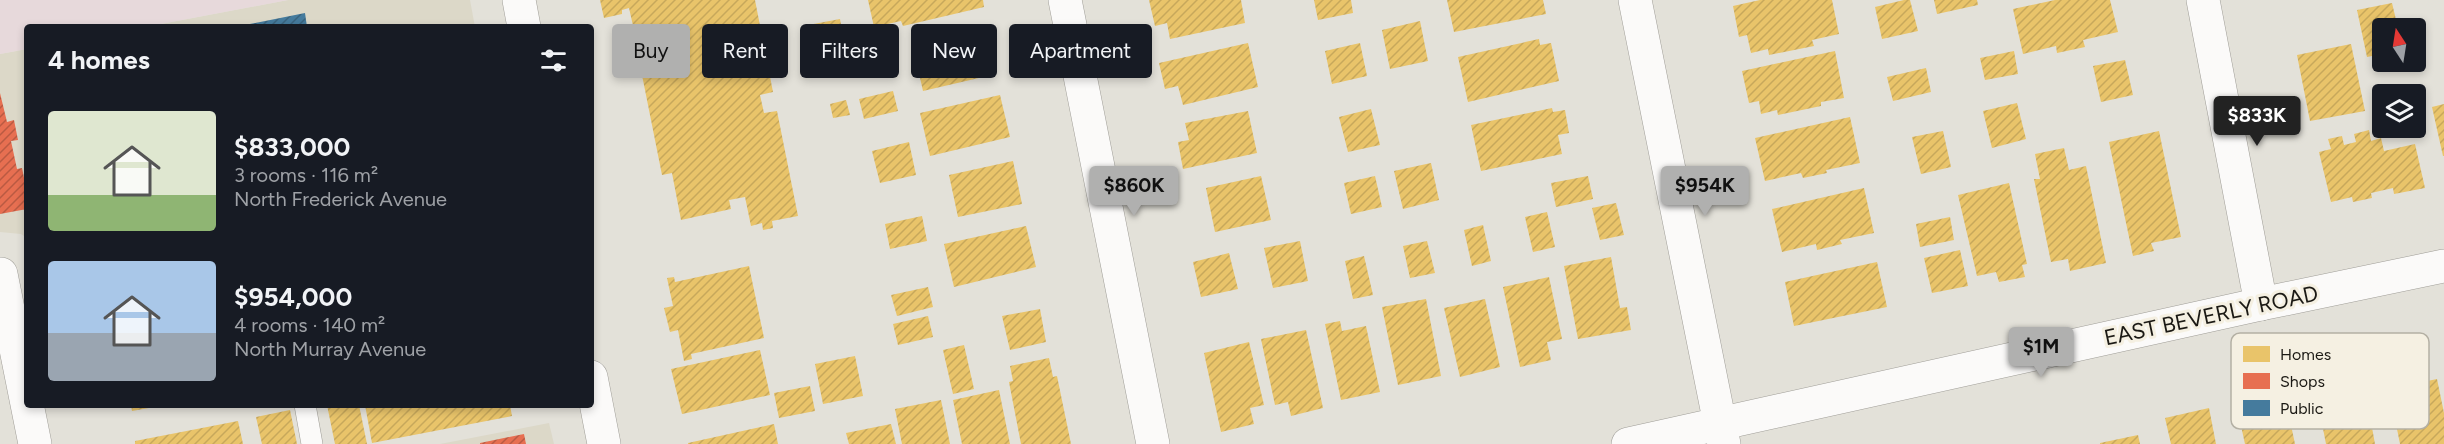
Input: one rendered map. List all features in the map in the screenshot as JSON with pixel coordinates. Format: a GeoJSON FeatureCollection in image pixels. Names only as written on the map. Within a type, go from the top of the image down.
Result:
{"type":"FeatureCollection","features":[{"type":"Feature","properties":{"kind":"street"},"geometry":{"type":"LineString","coordinates":[[519,0],[523,24]]}},
{"type":"Feature","properties":{"kind":"street"},"geometry":{"type":"LineString","coordinates":[[1065,0],[1153,444]]}},
{"type":"Feature","properties":{"kind":"street"},"geometry":{"type":"LineString","coordinates":[[1635,0],[1722,434]]}},
{"type":"Feature","properties":{"kind":"street"},"geometry":{"type":"LineString","coordinates":[[2203,0],[2261,304]]}},
{"type":"Feature","properties":{"kind":"street","name":"EAST BEVERLY ROAD"},"geometry":{"type":"LineString","coordinates":[[1628,444],[1722,434],[2261,304],[2444,266]]}},
{"type":"Feature","properties":{"kind":"street"},"geometry":{"type":"LineString","coordinates":[[1,274],[24,389]]}},
{"type":"Feature","properties":{"kind":"street"},"geometry":{"type":"LineString","coordinates":[[594,392],[604,444]]}},
{"type":"Feature","properties":{"kind":"street"},"geometry":{"type":"LineString","coordinates":[[28,408],[35,444]]}},
{"type":"Feature","properties":{"kind":"lane"},"geometry":{"type":"LineString","coordinates":[[306,408],[312,444]]}},
{"type":"Feature","properties":{"kind":"shaded area"},"geometry":{"type":"Polygon","coordinates":[[[0,0],[288,0],[161,24],[24,24],[24,50],[0,54],[0,0]]]}},
{"type":"Feature","properties":{"kind":"shaded area"},"geometry":{"type":"Polygon","coordinates":[[[288,0],[470,0],[474,24],[161,24],[288,0]]]}},
{"type":"Feature","properties":{"kind":"shaded area"},"geometry":{"type":"Polygon","coordinates":[[[24,50],[24,236],[0,232],[0,54],[24,50]]]}},
{"type":"Feature","properties":{"kind":"shaded area"},"geometry":{"type":"Polygon","coordinates":[[[549,423],[554,444],[440,444],[549,423]]]}},
{"type":"Feature","properties":{"kind":"building: Homes"},"geometry":{"type":"Polygon","coordinates":[[[600,0],[755,0],[760,24],[702,24],[702,78],[770,78],[773,92],[760,95],[764,113],[777,111],[798,216],[772,221],[773,228],[763,230],[762,223],[751,226],[745,197],[729,200],[731,209],[681,220],[672,173],[662,175],[643,78],[690,78],[690,24],[633,24],[629,8],[622,10],[622,14],[604,18],[600,0]]]}},
{"type":"Feature","properties":{"kind":"building: Homes"},"geometry":{"type":"Polygon","coordinates":[[[868,0],[983,0],[984,7],[903,26],[901,21],[873,24],[868,0]]]}},
{"type":"Feature","properties":{"kind":"building: Homes"},"geometry":{"type":"Polygon","coordinates":[[[1149,0],[1241,0],[1245,23],[1170,39],[1167,23],[1155,26],[1149,0]]]}},
{"type":"Feature","properties":{"kind":"building: Homes"},"geometry":{"type":"Polygon","coordinates":[[[1314,0],[1351,0],[1353,13],[1318,20],[1314,0]]]}},
{"type":"Feature","properties":{"kind":"building: Homes"},"geometry":{"type":"Polygon","coordinates":[[[1447,0],[1543,0],[1546,14],[1454,32],[1447,0]]]}},
{"type":"Feature","properties":{"kind":"building: Homes"},"geometry":{"type":"Polygon","coordinates":[[[1760,0],[1832,0],[1839,34],[1812,40],[1814,46],[1769,55],[1768,49],[1751,53],[1747,35],[1739,37],[1733,6],[1760,0]]]}},
{"type":"Feature","properties":{"kind":"building: Homes"},"geometry":{"type":"Polygon","coordinates":[[[1910,0],[1918,31],[1882,39],[1875,7],[1910,0]]]}},
{"type":"Feature","properties":{"kind":"building: Homes"},"geometry":{"type":"Polygon","coordinates":[[[1934,0],[1977,0],[1978,5],[1937,14],[1934,0]]]}},
{"type":"Feature","properties":{"kind":"building: Homes"},"geometry":{"type":"Polygon","coordinates":[[[2055,0],[2110,0],[2118,32],[2083,40],[2085,47],[2057,53],[2056,46],[2023,54],[2013,9],[2055,0]]]}},
{"type":"Feature","properties":{"kind":"building: Homes"},"geometry":{"type":"Polygon","coordinates":[[[2392,3],[2396,18],[2372,18],[2372,56],[2367,57],[2357,10],[2392,3]]]}},
{"type":"Feature","properties":{"kind":"building: Homes"},"geometry":{"type":"Polygon","coordinates":[[[840,19],[841,24],[814,24],[840,19]]]}},
{"type":"Feature","properties":{"kind":"building: Homes"},"geometry":{"type":"Polygon","coordinates":[[[1420,21],[1428,61],[1390,69],[1382,30],[1420,21]]]}},
{"type":"Feature","properties":{"kind":"building: Homes"},"geometry":{"type":"Polygon","coordinates":[[[1539,39],[1540,45],[1551,43],[1559,81],[1468,102],[1458,57],[1539,39]]]}},
{"type":"Feature","properties":{"kind":"building: Homes"},"geometry":{"type":"Polygon","coordinates":[[[1248,43],[1258,87],[1183,105],[1178,86],[1165,89],[1159,63],[1248,43]]]}},
{"type":"Feature","properties":{"kind":"building: Homes"},"geometry":{"type":"Polygon","coordinates":[[[1360,43],[1367,76],[1332,84],[1325,51],[1360,43]]]}},
{"type":"Feature","properties":{"kind":"building: Homes"},"geometry":{"type":"Polygon","coordinates":[[[2351,44],[2365,111],[2310,121],[2297,55],[2351,44]]]}},
{"type":"Feature","properties":{"kind":"building: Homes"},"geometry":{"type":"Polygon","coordinates":[[[1835,51],[1844,98],[1821,102],[1821,106],[1778,115],[1777,110],[1761,114],[1759,101],[1749,103],[1742,71],[1835,51]]]}},
{"type":"Feature","properties":{"kind":"building: Homes"},"geometry":{"type":"Polygon","coordinates":[[[2014,51],[2018,74],[1985,80],[1980,58],[2014,51]]]}},
{"type":"Feature","properties":{"kind":"building: Homes"},"geometry":{"type":"Polygon","coordinates":[[[2125,60],[2133,95],[2101,102],[2093,66],[2125,60]]]}},
{"type":"Feature","properties":{"kind":"building: Homes"},"geometry":{"type":"Polygon","coordinates":[[[1926,68],[1931,92],[1893,101],[1887,77],[1926,68]]]}},
{"type":"Feature","properties":{"kind":"building: Homes"},"geometry":{"type":"Polygon","coordinates":[[[920,78],[979,78],[923,91],[920,78]]]}},
{"type":"Feature","properties":{"kind":"building: Homes"},"geometry":{"type":"Polygon","coordinates":[[[893,91],[898,111],[864,119],[859,99],[893,91]]]}},
{"type":"Feature","properties":{"kind":"building: Homes"},"geometry":{"type":"Polygon","coordinates":[[[1000,95],[1010,137],[930,156],[920,113],[1000,95]]]}},
{"type":"Feature","properties":{"kind":"building: Homes"},"geometry":{"type":"Polygon","coordinates":[[[846,100],[850,115],[833,118],[830,104],[846,100]]]}},
{"type":"Feature","properties":{"kind":"building: Homes"},"geometry":{"type":"Polygon","coordinates":[[[2017,103],[2026,139],[1992,148],[1983,111],[2017,103]]]}},
{"type":"Feature","properties":{"kind":"building: Homes"},"geometry":{"type":"Polygon","coordinates":[[[2444,104],[2444,156],[2443,156],[2432,107],[2444,104]]]}},
{"type":"Feature","properties":{"kind":"building: Homes"},"geometry":{"type":"Polygon","coordinates":[[[1552,108],[1553,112],[1565,110],[1569,133],[1558,135],[1562,154],[1481,171],[1471,125],[1552,108]]]}},
{"type":"Feature","properties":{"kind":"building: Homes"},"geometry":{"type":"Polygon","coordinates":[[[1371,109],[1380,145],[1348,152],[1339,117],[1371,109]]]}},
{"type":"Feature","properties":{"kind":"building: Homes"},"geometry":{"type":"Polygon","coordinates":[[[1248,111],[1257,153],[1183,169],[1178,142],[1189,140],[1185,123],[1248,111]]]}},
{"type":"Feature","properties":{"kind":"building: Homes"},"geometry":{"type":"Polygon","coordinates":[[[1850,117],[1860,163],[1826,170],[1827,173],[1803,178],[1801,173],[1765,181],[1755,138],[1850,117]]]}},
{"type":"Feature","properties":{"kind":"building: Homes"},"geometry":{"type":"Polygon","coordinates":[[[2369,130],[2371,141],[2381,138],[2384,151],[2415,144],[2425,188],[2394,194],[2393,188],[2371,193],[2372,198],[2353,202],[2352,197],[2331,202],[2319,152],[2331,149],[2328,139],[2342,136],[2344,145],[2356,142],[2354,134],[2369,130]]]}},
{"type":"Feature","properties":{"kind":"building: Homes"},"geometry":{"type":"Polygon","coordinates":[[[1943,131],[1951,167],[1921,174],[1912,137],[1943,131]]]}},
{"type":"Feature","properties":{"kind":"building: Homes"},"geometry":{"type":"Polygon","coordinates":[[[2159,131],[2181,237],[2151,243],[2154,251],[2133,256],[2109,142],[2159,131]]]}},
{"type":"Feature","properties":{"kind":"building: Homes"},"geometry":{"type":"Polygon","coordinates":[[[909,142],[916,175],[880,183],[872,151],[909,142]]]}},
{"type":"Feature","properties":{"kind":"building: Homes"},"geometry":{"type":"Polygon","coordinates":[[[2064,148],[2069,170],[2086,166],[2106,263],[2070,271],[2068,259],[2051,262],[2034,179],[2040,179],[2035,154],[2064,148]]]}},
{"type":"Feature","properties":{"kind":"building: Homes"},"geometry":{"type":"Polygon","coordinates":[[[1013,161],[1022,204],[958,217],[949,175],[1013,161]]]}},
{"type":"Feature","properties":{"kind":"building: Homes"},"geometry":{"type":"Polygon","coordinates":[[[1431,163],[1439,200],[1403,209],[1394,171],[1431,163]]]}},
{"type":"Feature","properties":{"kind":"building: Homes"},"geometry":{"type":"Polygon","coordinates":[[[1261,176],[1271,220],[1215,232],[1206,188],[1261,176]]]}},
{"type":"Feature","properties":{"kind":"building: Homes"},"geometry":{"type":"Polygon","coordinates":[[[1375,176],[1382,207],[1351,214],[1344,183],[1375,176]]]}},
{"type":"Feature","properties":{"kind":"building: Homes"},"geometry":{"type":"Polygon","coordinates":[[[1588,176],[1593,199],[1556,207],[1551,183],[1588,176]]]}},
{"type":"Feature","properties":{"kind":"building: Homes"},"geometry":{"type":"Polygon","coordinates":[[[2009,183],[2027,264],[2022,265],[2025,277],[1999,282],[1996,272],[1977,276],[1958,195],[2009,183]]]}},
{"type":"Feature","properties":{"kind":"building: Homes"},"geometry":{"type":"Polygon","coordinates":[[[1864,188],[1874,233],[1840,240],[1842,244],[1817,250],[1816,244],[1782,252],[1772,209],[1864,188]]]}},
{"type":"Feature","properties":{"kind":"building: Homes"},"geometry":{"type":"Polygon","coordinates":[[[1616,203],[1624,235],[1600,240],[1592,208],[1616,203]]]}},
{"type":"Feature","properties":{"kind":"building: Homes"},"geometry":{"type":"Polygon","coordinates":[[[1547,212],[1555,247],[1533,252],[1525,217],[1547,212]]]}},
{"type":"Feature","properties":{"kind":"building: Homes"},"geometry":{"type":"Polygon","coordinates":[[[922,216],[927,241],[890,249],[885,224],[922,216]]]}},
{"type":"Feature","properties":{"kind":"building: Homes"},"geometry":{"type":"Polygon","coordinates":[[[1950,217],[1954,240],[1920,247],[1916,224],[1950,217]]]}},
{"type":"Feature","properties":{"kind":"building: Homes"},"geometry":{"type":"Polygon","coordinates":[[[1483,225],[1491,261],[1472,266],[1464,230],[1483,225]]]}},
{"type":"Feature","properties":{"kind":"building: Homes"},"geometry":{"type":"Polygon","coordinates":[[[1026,226],[1036,267],[954,287],[944,244],[1026,226]]]}},
{"type":"Feature","properties":{"kind":"building: Homes"},"geometry":{"type":"Polygon","coordinates":[[[1300,241],[1308,281],[1273,288],[1264,248],[1300,241]]]}},
{"type":"Feature","properties":{"kind":"building: Homes"},"geometry":{"type":"Polygon","coordinates":[[[1427,241],[1435,273],[1410,278],[1403,246],[1427,241]]]}},
{"type":"Feature","properties":{"kind":"building: Homes"},"geometry":{"type":"Polygon","coordinates":[[[1960,250],[1968,286],[1932,293],[1924,258],[1960,250]]]}},
{"type":"Feature","properties":{"kind":"building: Homes"},"geometry":{"type":"Polygon","coordinates":[[[1229,253],[1238,289],[1201,297],[1193,262],[1229,253]]]}},
{"type":"Feature","properties":{"kind":"building: Homes"},"geometry":{"type":"Polygon","coordinates":[[[1364,256],[1373,295],[1353,299],[1345,261],[1364,256]]]}},
{"type":"Feature","properties":{"kind":"building: Homes"},"geometry":{"type":"Polygon","coordinates":[[[1611,257],[1620,308],[1627,307],[1631,330],[1578,339],[1564,266],[1611,257]]]}},
{"type":"Feature","properties":{"kind":"building: Homes"},"geometry":{"type":"Polygon","coordinates":[[[1877,262],[1887,307],[1794,326],[1785,282],[1877,262]]]}},
{"type":"Feature","properties":{"kind":"building: Homes"},"geometry":{"type":"Polygon","coordinates":[[[749,266],[764,338],[691,354],[692,359],[684,361],[678,330],[670,332],[664,308],[673,306],[667,278],[674,277],[675,282],[749,266]]]}},
{"type":"Feature","properties":{"kind":"building: Homes"},"geometry":{"type":"Polygon","coordinates":[[[1549,277],[1562,339],[1547,342],[1551,360],[1520,367],[1503,287],[1549,277]]]}},
{"type":"Feature","properties":{"kind":"building: Homes"},"geometry":{"type":"Polygon","coordinates":[[[928,287],[933,307],[897,316],[891,295],[928,287]]]}},
{"type":"Feature","properties":{"kind":"building: Homes"},"geometry":{"type":"Polygon","coordinates":[[[1426,299],[1441,376],[1398,385],[1382,307],[1426,299]]]}},
{"type":"Feature","properties":{"kind":"building: Homes"},"geometry":{"type":"Polygon","coordinates":[[[1485,299],[1500,367],[1460,377],[1444,308],[1485,299]]]}},
{"type":"Feature","properties":{"kind":"building: Homes"},"geometry":{"type":"Polygon","coordinates":[[[1040,309],[1046,342],[1010,350],[1002,316],[1040,309]]]}},
{"type":"Feature","properties":{"kind":"building: Homes"},"geometry":{"type":"Polygon","coordinates":[[[928,316],[933,337],[898,345],[893,324],[928,316]]]}},
{"type":"Feature","properties":{"kind":"building: Homes"},"geometry":{"type":"Polygon","coordinates":[[[1340,321],[1342,331],[1366,326],[1380,392],[1341,400],[1325,324],[1340,321]]]}},
{"type":"Feature","properties":{"kind":"building: Homes"},"geometry":{"type":"Polygon","coordinates":[[[1306,330],[1323,408],[1291,416],[1288,402],[1275,405],[1261,339],[1306,330]]]}},
{"type":"Feature","properties":{"kind":"building: Homes"},"geometry":{"type":"Polygon","coordinates":[[[1249,342],[1264,405],[1250,408],[1254,424],[1221,432],[1204,353],[1249,342]]]}},
{"type":"Feature","properties":{"kind":"building: Homes"},"geometry":{"type":"Polygon","coordinates":[[[964,345],[974,389],[953,394],[943,350],[964,345]]]}},
{"type":"Feature","properties":{"kind":"building: Homes"},"geometry":{"type":"Polygon","coordinates":[[[760,350],[770,395],[682,414],[671,369],[760,350]]]}},
{"type":"Feature","properties":{"kind":"building: Homes"},"geometry":{"type":"Polygon","coordinates":[[[855,356],[863,396],[823,404],[815,364],[855,356]]]}},
{"type":"Feature","properties":{"kind":"building: Homes"},"geometry":{"type":"Polygon","coordinates":[[[1049,358],[1053,377],[1057,376],[1071,444],[1021,444],[1009,382],[1013,381],[1010,366],[1049,358]]]}},
{"type":"Feature","properties":{"kind":"building: Homes"},"geometry":{"type":"Polygon","coordinates":[[[2437,379],[2444,413],[2444,444],[2400,444],[2397,429],[2429,429],[2429,381],[2437,379]]]}},
{"type":"Feature","properties":{"kind":"building: Homes"},"geometry":{"type":"Polygon","coordinates":[[[810,386],[815,411],[779,418],[774,393],[810,386]]]}},
{"type":"Feature","properties":{"kind":"building: Homes"},"geometry":{"type":"Polygon","coordinates":[[[999,390],[1010,444],[962,444],[953,400],[999,390]]]}},
{"type":"Feature","properties":{"kind":"building: Homes"},"geometry":{"type":"Polygon","coordinates":[[[941,400],[950,444],[902,444],[895,409],[941,400]]]}},
{"type":"Feature","properties":{"kind":"building: Homes"},"geometry":{"type":"Polygon","coordinates":[[[132,408],[149,408],[132,411],[132,408]]]}},
{"type":"Feature","properties":{"kind":"building: Homes"},"geometry":{"type":"Polygon","coordinates":[[[328,408],[360,408],[367,444],[335,444],[328,408]]]}},
{"type":"Feature","properties":{"kind":"building: Homes"},"geometry":{"type":"Polygon","coordinates":[[[366,408],[511,408],[512,416],[372,443],[366,408]]]}},
{"type":"Feature","properties":{"kind":"building: Homes"},"geometry":{"type":"Polygon","coordinates":[[[2209,408],[2216,444],[2171,444],[2165,418],[2209,408]]]}},
{"type":"Feature","properties":{"kind":"building: Homes"},"geometry":{"type":"Polygon","coordinates":[[[290,410],[297,444],[262,444],[256,417],[290,410]]]}},
{"type":"Feature","properties":{"kind":"building: Homes"},"geometry":{"type":"Polygon","coordinates":[[[238,421],[243,444],[135,444],[135,441],[238,421]]]}},
{"type":"Feature","properties":{"kind":"building: Homes"},"geometry":{"type":"Polygon","coordinates":[[[774,424],[778,444],[688,444],[688,443],[774,424]]]}},
{"type":"Feature","properties":{"kind":"building: Homes"},"geometry":{"type":"Polygon","coordinates":[[[891,424],[896,444],[849,444],[846,433],[891,424]]]}},
{"type":"Feature","properties":{"kind":"building: Homes"},"geometry":{"type":"Polygon","coordinates":[[[2242,429],[2292,429],[2295,444],[2245,444],[2242,429]]]}},
{"type":"Feature","properties":{"kind":"building: Homes"},"geometry":{"type":"Polygon","coordinates":[[[2323,429],[2372,429],[2375,444],[2326,444],[2323,429]]]}},
{"type":"Feature","properties":{"kind":"building: Homes"},"geometry":{"type":"Polygon","coordinates":[[[2138,435],[2140,444],[2100,444],[2100,443],[2138,435]]]}},
{"type":"Feature","properties":{"kind":"building: Shops"},"geometry":{"type":"Polygon","coordinates":[[[0,93],[7,122],[14,120],[18,140],[11,141],[17,169],[22,168],[24,178],[24,210],[0,214],[0,93]]]}},
{"type":"Feature","properties":{"kind":"building: Shops"},"geometry":{"type":"Polygon","coordinates":[[[524,434],[526,444],[480,444],[480,443],[524,434]]]}},
{"type":"Feature","properties":{"kind":"building: Public"},"geometry":{"type":"Polygon","coordinates":[[[305,13],[307,24],[250,24],[305,13]]]}}]}
